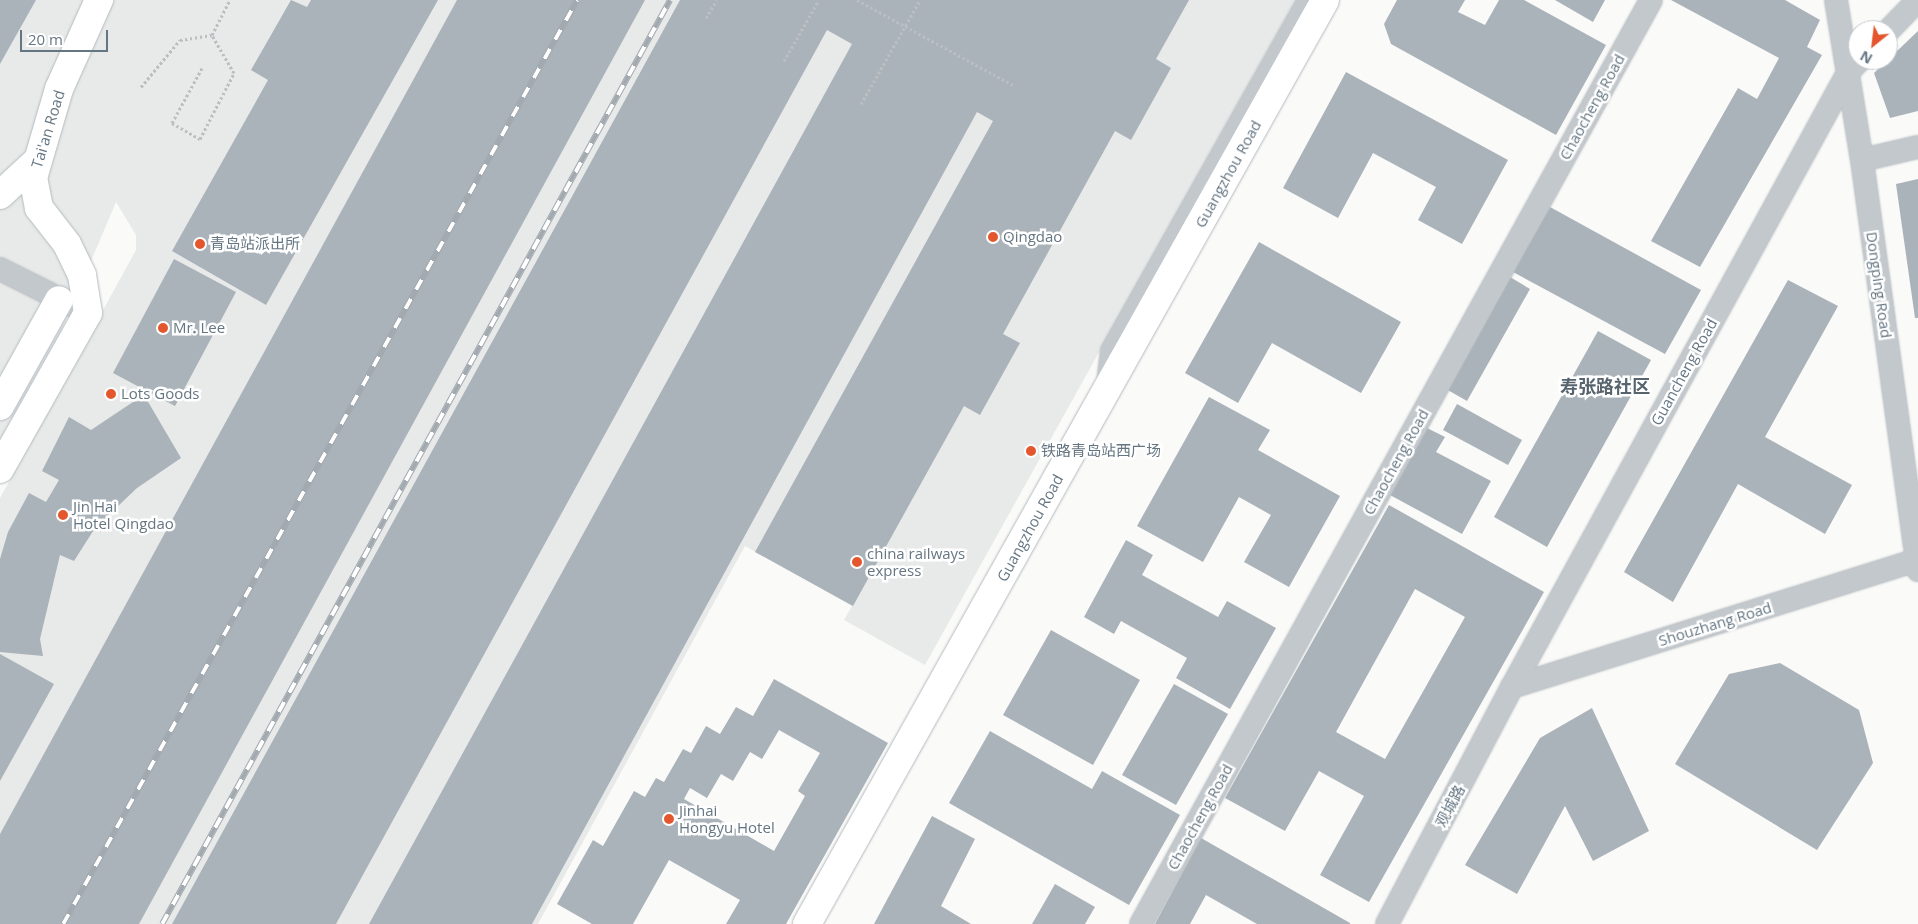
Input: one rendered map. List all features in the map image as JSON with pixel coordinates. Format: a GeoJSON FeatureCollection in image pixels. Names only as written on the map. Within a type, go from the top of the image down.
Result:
{"type":"FeatureCollection","features":[{"type":"Feature","properties":{"kind":"street","name":"Tai'an Road"},"geometry":{"type":"LineString","coordinates":[[88,313],[82,274],[67,244],[39,208],[33,178],[59,89],[99,0]]}},
{"type":"Feature","properties":{"kind":"street","name":"Guangzhou Road"},"geometry":{"type":"LineString","coordinates":[[807,924],[1325,0]]}},
{"type":"Feature","properties":{"kind":"street","name":"Chaocheng Road"},"geometry":{"type":"LineString","coordinates":[[1141,924],[1651,0]]}},
{"type":"Feature","properties":{"kind":"street","name":"Dongping Road"},"geometry":{"type":"LineString","coordinates":[[1836,0],[1848,44]]}},
{"type":"Feature","properties":{"kind":"street"},"geometry":{"type":"LineString","coordinates":[[1898,21],[1918,0]]}},
{"type":"Feature","properties":{"kind":"street","name":"Guancheng Road"},"geometry":{"type":"LineString","coordinates":[[1512,687],[1852,70]]}},
{"type":"Feature","properties":{"kind":"street","name":"Dongping Road"},"geometry":{"type":"LineString","coordinates":[[1854,70],[1862,160],[1918,563]]}},
{"type":"Feature","properties":{"kind":"street"},"geometry":{"type":"LineString","coordinates":[[1862,160],[1918,147]]}},
{"type":"Feature","properties":{"kind":"street"},"geometry":{"type":"LineString","coordinates":[[0,195],[37,161]]}},
{"type":"Feature","properties":{"kind":"street"},"geometry":{"type":"LineString","coordinates":[[0,269],[88,313],[0,469]]}},
{"type":"Feature","properties":{"kind":"street"},"geometry":{"type":"LineString","coordinates":[[0,406],[59,300]]}},
{"type":"Feature","properties":{"kind":"street","name":"Shouzhang Road"},"geometry":{"type":"LineString","coordinates":[[1512,687],[1918,563]]}},
{"type":"Feature","properties":{"kind":"street","name":"观城路"},"geometry":{"type":"LineString","coordinates":[[1388,924],[1512,687]]}},
{"type":"Feature","properties":{"kind":"lane"},"geometry":{"type":"LineString","coordinates":[[1100,403],[1106,349],[1302,0]]}},
{"type":"Feature","properties":{"kind":"path"},"geometry":{"type":"LineString","coordinates":[[212,35],[230,0]]}},
{"type":"Feature","properties":{"kind":"path"},"geometry":{"type":"LineString","coordinates":[[706,18],[717,0]]}},
{"type":"Feature","properties":{"kind":"path"},"geometry":{"type":"LineString","coordinates":[[784,61],[818,0]]}},
{"type":"Feature","properties":{"kind":"path"},"geometry":{"type":"LineString","coordinates":[[857,0],[1013,85]]}},
{"type":"Feature","properties":{"kind":"path"},"geometry":{"type":"LineString","coordinates":[[861,104],[920,0]]}},
{"type":"Feature","properties":{"kind":"path"},"geometry":{"type":"LineString","coordinates":[[202,68],[172,123],[200,139],[234,73],[212,35]]}},
{"type":"Feature","properties":{"kind":"path"},"geometry":{"type":"LineString","coordinates":[[141,87],[180,40],[212,35]]}},
{"type":"Feature","properties":{"kind":"shaded area"},"geometry":{"type":"Polygon","coordinates":[[[0,0],[1295,0],[925,665],[844,620],[852,606],[745,546],[538,924],[0,924],[0,498],[136,250],[136,235],[116,202],[0,476],[0,0]]]}},
{"type":"Feature","properties":{"kind":"building"},"geometry":{"type":"Polygon","coordinates":[[[0,0],[36,0],[0,64],[0,0]]]}},
{"type":"Feature","properties":{"kind":"building"},"geometry":{"type":"Polygon","coordinates":[[[291,0],[307,7],[311,0],[438,0],[266,305],[172,251],[268,80],[251,70],[291,0]]]}},
{"type":"Feature","properties":{"kind":"building"},"geometry":{"type":"Polygon","coordinates":[[[457,0],[645,0],[139,924],[0,924],[0,834],[457,0]]]}},
{"type":"Feature","properties":{"kind":"building"},"geometry":{"type":"Polygon","coordinates":[[[680,0],[1189,0],[1156,59],[1171,68],[1131,140],[1115,131],[1003,334],[1020,343],[980,415],[964,406],[853,606],[755,552],[993,121],[977,112],[532,924],[369,924],[852,44],[827,30],[336,924],[172,924],[680,0]]]}},
{"type":"Feature","properties":{"kind":"building"},"geometry":{"type":"Polygon","coordinates":[[[1397,0],[1465,0],[1458,12],[1485,25],[1499,0],[1524,0],[1606,45],[1556,135],[1391,44],[1384,24],[1397,0]]]}},
{"type":"Feature","properties":{"kind":"building"},"geometry":{"type":"Polygon","coordinates":[[[1555,0],[1605,0],[1593,22],[1555,0]]]}},
{"type":"Feature","properties":{"kind":"building"},"geometry":{"type":"Polygon","coordinates":[[[1671,0],[1785,0],[1820,20],[1807,47],[1822,55],[1700,267],[1651,241],[1738,88],[1757,99],[1779,58],[1671,0]]]}},
{"type":"Feature","properties":{"kind":"building"},"geometry":{"type":"Polygon","coordinates":[[[1918,31],[1918,111],[1890,118],[1874,73],[1877,70],[1898,70],[1898,50],[1918,31]]]}},
{"type":"Feature","properties":{"kind":"building"},"geometry":{"type":"Polygon","coordinates":[[[1346,72],[1508,160],[1462,244],[1418,220],[1436,187],[1373,153],[1338,218],[1283,188],[1346,72]]]}},
{"type":"Feature","properties":{"kind":"building"},"geometry":{"type":"Polygon","coordinates":[[[1918,179],[1918,318],[1915,318],[1896,184],[1918,179]]]}},
{"type":"Feature","properties":{"kind":"building"},"geometry":{"type":"Polygon","coordinates":[[[1550,207],[1701,290],[1665,354],[1513,272],[1550,207]]]}},
{"type":"Feature","properties":{"kind":"building"},"geometry":{"type":"Polygon","coordinates":[[[1259,242],[1401,322],[1361,393],[1272,343],[1238,403],[1185,373],[1259,242]]]}},
{"type":"Feature","properties":{"kind":"building"},"geometry":{"type":"Polygon","coordinates":[[[174,259],[236,292],[175,406],[113,373],[174,259]]]}},
{"type":"Feature","properties":{"kind":"building"},"geometry":{"type":"Polygon","coordinates":[[[1510,277],[1530,289],[1467,401],[1446,389],[1510,277]]]}},
{"type":"Feature","properties":{"kind":"building"},"geometry":{"type":"Polygon","coordinates":[[[1788,280],[1838,306],[1765,437],[1852,485],[1825,534],[1738,484],[1673,602],[1624,572],[1788,280]]]}},
{"type":"Feature","properties":{"kind":"building"},"geometry":{"type":"Polygon","coordinates":[[[1598,331],[1651,360],[1547,547],[1494,517],[1598,331]]]}},
{"type":"Feature","properties":{"kind":"building"},"geometry":{"type":"Polygon","coordinates":[[[1209,397],[1270,430],[1258,450],[1340,496],[1289,587],[1244,562],[1271,515],[1239,497],[1203,562],[1137,526],[1209,397]]]}},
{"type":"Feature","properties":{"kind":"building","name":"Jin Hai Hotel Qingdao"},"geometry":{"type":"Polygon","coordinates":[[[147,400],[181,458],[137,488],[95,528],[74,561],[60,555],[40,639],[43,656],[0,652],[0,559],[8,532],[29,493],[46,502],[59,480],[42,471],[69,417],[91,430],[133,402],[147,400]]]}},
{"type":"Feature","properties":{"kind":"building"},"geometry":{"type":"Polygon","coordinates":[[[1457,404],[1522,440],[1508,465],[1443,430],[1457,404]]]}},
{"type":"Feature","properties":{"kind":"building"},"geometry":{"type":"Polygon","coordinates":[[[1427,428],[1445,437],[1436,452],[1491,481],[1462,534],[1390,495],[1427,428]]]}},
{"type":"Feature","properties":{"kind":"building"},"geometry":{"type":"Polygon","coordinates":[[[1389,505],[1544,592],[1369,902],[1320,875],[1364,796],[1319,771],[1285,831],[1225,798],[1389,505]],[[1415,589],[1336,732],[1385,759],[1465,617],[1415,589]]]}},
{"type":"Feature","properties":{"kind":"building"},"geometry":{"type":"Polygon","coordinates":[[[1126,540],[1153,555],[1142,575],[1218,617],[1227,601],[1276,628],[1230,709],[1176,678],[1187,658],[1121,621],[1114,634],[1084,617],[1126,540]]]}},
{"type":"Feature","properties":{"kind":"building"},"geometry":{"type":"Polygon","coordinates":[[[1051,630],[1140,680],[1093,765],[1003,715],[1051,630]]]}},
{"type":"Feature","properties":{"kind":"building"},"geometry":{"type":"Polygon","coordinates":[[[0,654],[54,684],[0,781],[0,654]]]}},
{"type":"Feature","properties":{"kind":"building"},"geometry":{"type":"Polygon","coordinates":[[[1780,663],[1859,710],[1873,763],[1817,850],[1675,764],[1729,674],[1780,663]]]}},
{"type":"Feature","properties":{"kind":"building","name":"Jinhai Hongyu Hotel"},"geometry":{"type":"Polygon","coordinates":[[[774,679],[888,743],[786,924],[726,924],[740,900],[669,860],[633,924],[592,924],[557,904],[593,840],[603,846],[634,791],[645,797],[656,778],[664,782],[683,749],[691,753],[706,726],[720,734],[736,707],[753,716],[774,679]],[[779,730],[762,759],[750,752],[733,781],[721,774],[707,798],[690,788],[684,799],[774,851],[805,796],[798,791],[820,753],[779,730]]]}},
{"type":"Feature","properties":{"kind":"building"},"geometry":{"type":"Polygon","coordinates":[[[1174,684],[1228,714],[1176,805],[1122,775],[1174,684]]]}},
{"type":"Feature","properties":{"kind":"building"},"geometry":{"type":"Polygon","coordinates":[[[1592,708],[1649,831],[1593,861],[1565,806],[1517,894],[1465,865],[1540,738],[1592,708]]]}},
{"type":"Feature","properties":{"kind":"building"},"geometry":{"type":"Polygon","coordinates":[[[990,731],[1092,789],[1102,771],[1180,815],[1129,905],[949,803],[990,731]]]}},
{"type":"Feature","properties":{"kind":"building"},"geometry":{"type":"Polygon","coordinates":[[[932,816],[975,839],[941,906],[971,924],[874,924],[932,816]]]}},
{"type":"Feature","properties":{"kind":"building"},"geometry":{"type":"Polygon","coordinates":[[[1201,838],[1350,924],[1257,924],[1206,895],[1190,924],[1155,924],[1201,838]]]}},
{"type":"Feature","properties":{"kind":"building"},"geometry":{"type":"Polygon","coordinates":[[[1055,884],[1095,907],[1085,924],[1032,924],[1055,884]]]}},
{"type":"Feature","properties":{"kind":"railway"},"geometry":{"type":"LineString","coordinates":[[63,924],[577,0]]}},
{"type":"Feature","properties":{"kind":"railway"},"geometry":{"type":"LineString","coordinates":[[162,924],[670,0]]}},
{"type":"Feature","properties":{"kind":"place","name":"Qingdao"},"geometry":{"type":"Point","coordinates":[993,237]}},
{"type":"Feature","properties":{"kind":"place","name":"青岛站派出所"},"geometry":{"type":"Point","coordinates":[200,244]}},
{"type":"Feature","properties":{"kind":"place","name":"Mr. Lee"},"geometry":{"type":"Point","coordinates":[163,328]}},
{"type":"Feature","properties":{"kind":"place","name":"Lots Goods"},"geometry":{"type":"Point","coordinates":[111,394]}},
{"type":"Feature","properties":{"kind":"place","name":"铁路青岛站西广场"},"geometry":{"type":"Point","coordinates":[1031,451]}},
{"type":"Feature","properties":{"kind":"place","name":"Jin Hai Hotel Qingdao"},"geometry":{"type":"Point","coordinates":[63,515]}},
{"type":"Feature","properties":{"kind":"place","name":"china railways express"},"geometry":{"type":"Point","coordinates":[857,562]}},
{"type":"Feature","properties":{"kind":"place","name":"Jinhai Hongyu Hotel"},"geometry":{"type":"Point","coordinates":[669,819]}},
{"type":"Feature","properties":{"kind":"district","name":"寿张路社区"},"geometry":{"type":"Point","coordinates":[1605,386]}}]}
